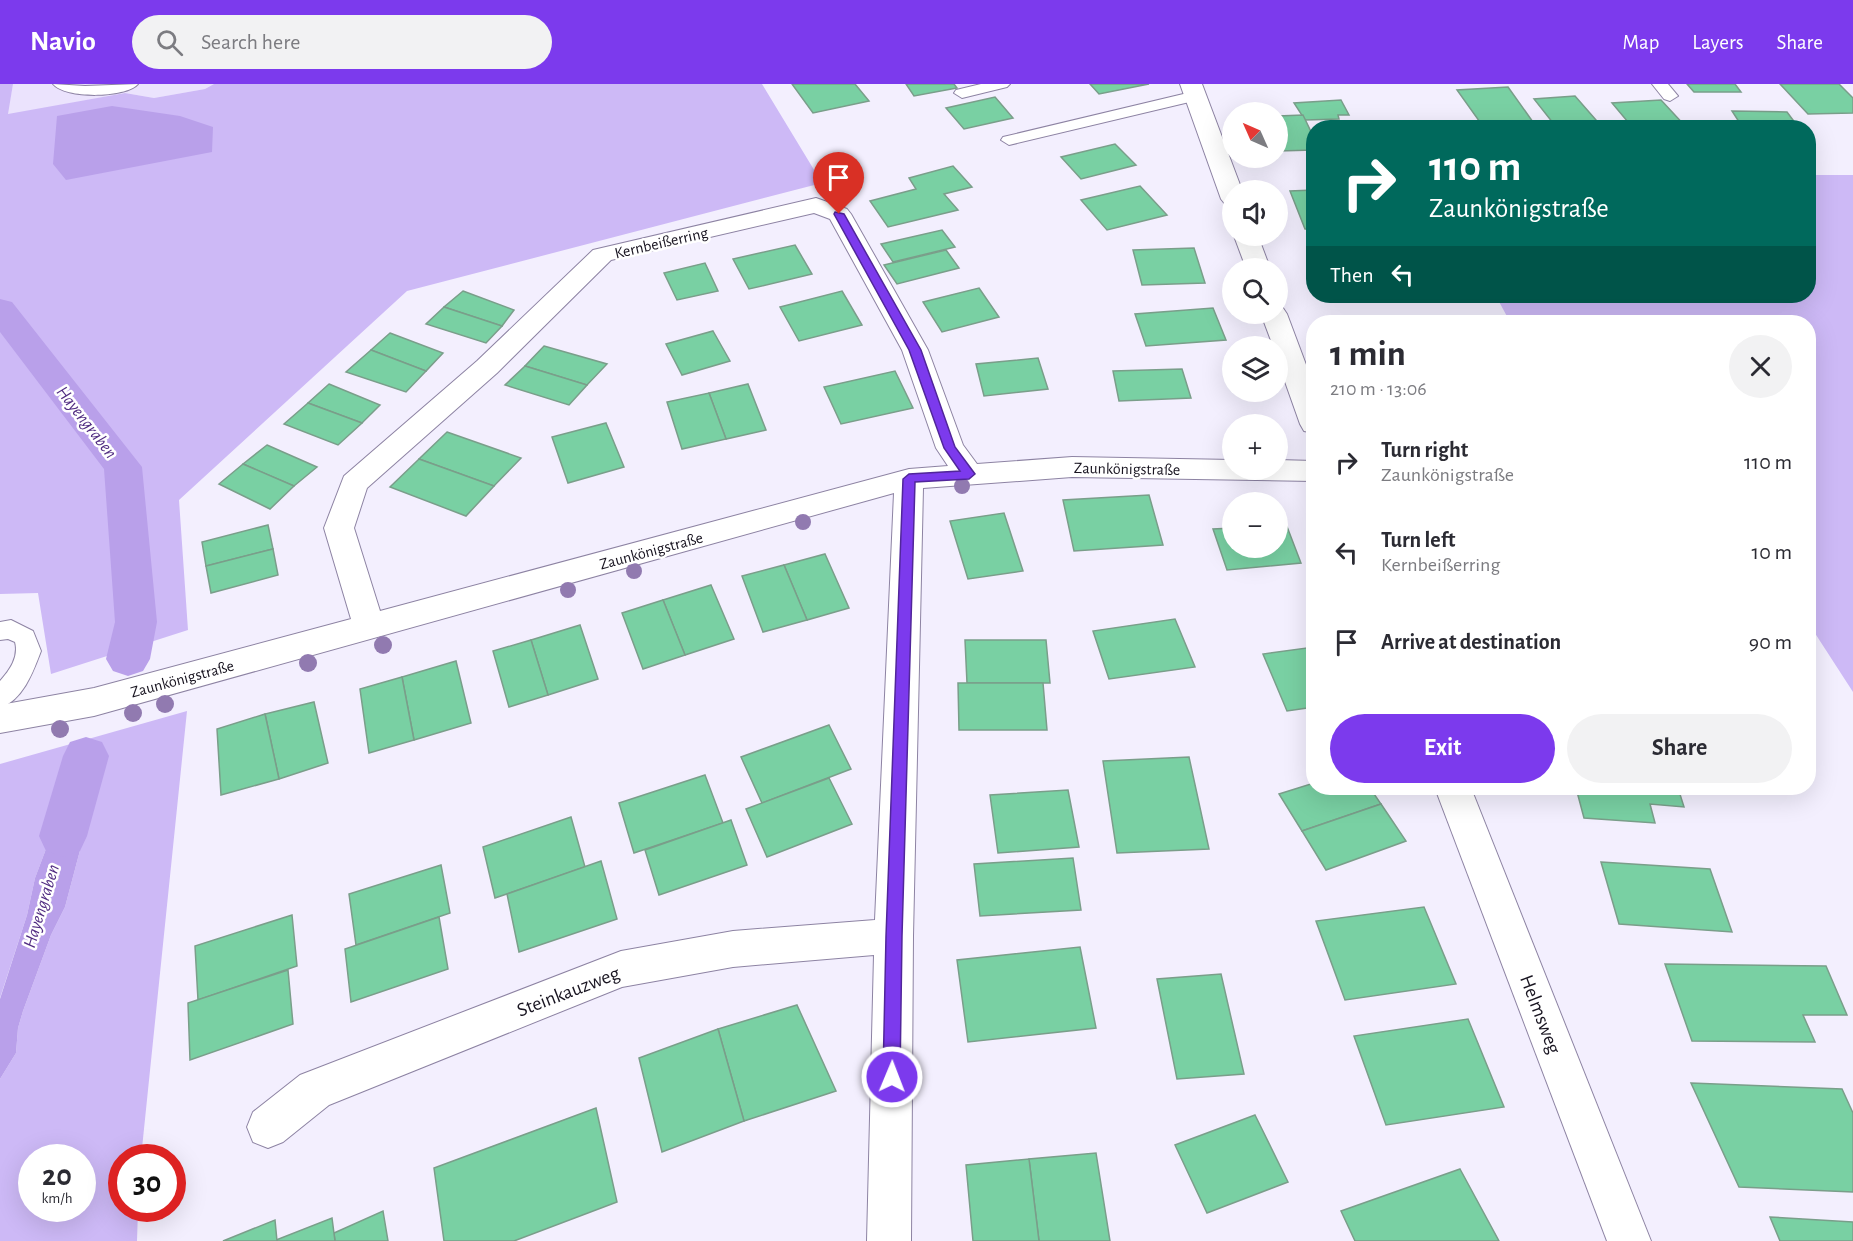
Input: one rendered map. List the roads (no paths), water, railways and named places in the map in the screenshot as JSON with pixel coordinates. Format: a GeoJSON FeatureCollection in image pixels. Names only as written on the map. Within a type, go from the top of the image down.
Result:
{"type":"FeatureCollection","features":[{"type":"Feature","properties":{"kind":"street"},"geometry":{"type":"LineString","coordinates":[[1193,90],[1226,180]]}},
{"type":"Feature","properties":{"kind":"street","name":"Kernbeißerring"},"geometry":{"type":"LineString","coordinates":[[369,627],[339,528],[354,483],[487,367],[602,255],[816,205],[839,214],[915,350],[950,448],[969,474]]}},
{"type":"Feature","properties":{"kind":"street"},"geometry":{"type":"LineString","coordinates":[[1278,324],[1306,402]]}},
{"type":"Feature","properties":{"kind":"street","name":"Zaunkönigstraße"},"geometry":{"type":"LineString","coordinates":[[0,719],[94,702],[909,479],[1072,467],[1306,471]]}},
{"type":"Feature","properties":{"kind":"street"},"geometry":{"type":"LineString","coordinates":[[889,1241],[894,936],[909,479]]}},
{"type":"Feature","properties":{"kind":"street","name":"Helmsweg"},"geometry":{"type":"LineString","coordinates":[[1456,795],[1629,1241]]}},
{"type":"Feature","properties":{"kind":"street","name":"Steinkauzweg"},"geometry":{"type":"LineString","coordinates":[[268,1127],[315,1090],[621,969],[733,949],[894,936]]}},
{"type":"Feature","properties":{"kind":"lane"},"geometry":{"type":"LineString","coordinates":[[61,84],[65,88],[92,91],[130,84]]}},
{"type":"Feature","properties":{"kind":"lane"},"geometry":{"type":"LineString","coordinates":[[962,93],[1002,84]]}},
{"type":"Feature","properties":{"kind":"lane"},"geometry":{"type":"LineString","coordinates":[[1009,140],[1193,90]]}},
{"type":"Feature","properties":{"kind":"lane"},"geometry":{"type":"LineString","coordinates":[[0,631],[11,629],[25,637],[29,651],[19,676],[0,698]]}},
{"type":"Feature","properties":{"kind":"water"},"geometry":{"type":"Polygon","coordinates":[[[112,106],[180,116],[213,127],[212,152],[66,180],[53,164],[57,116],[112,106]]]}},
{"type":"Feature","properties":{"kind":"water"},"geometry":{"type":"Polygon","coordinates":[[[83,777],[85,782],[83,839],[65,907],[51,935],[23,1011],[18,1028],[16,1053],[0,1079],[0,999],[27,915],[35,878],[60,812],[62,800],[73,783],[83,777]]]}},
{"type":"Feature","properties":{"kind":"waterway","name":"Hayengraben"},"geometry":{"type":"LineString","coordinates":[[0,309],[123,467],[136,622],[128,659]]}},
{"type":"Feature","properties":{"kind":"waterway","name":"Hayengraben"},"geometry":{"type":"LineString","coordinates":[[63,836],[86,756]]}}]}
